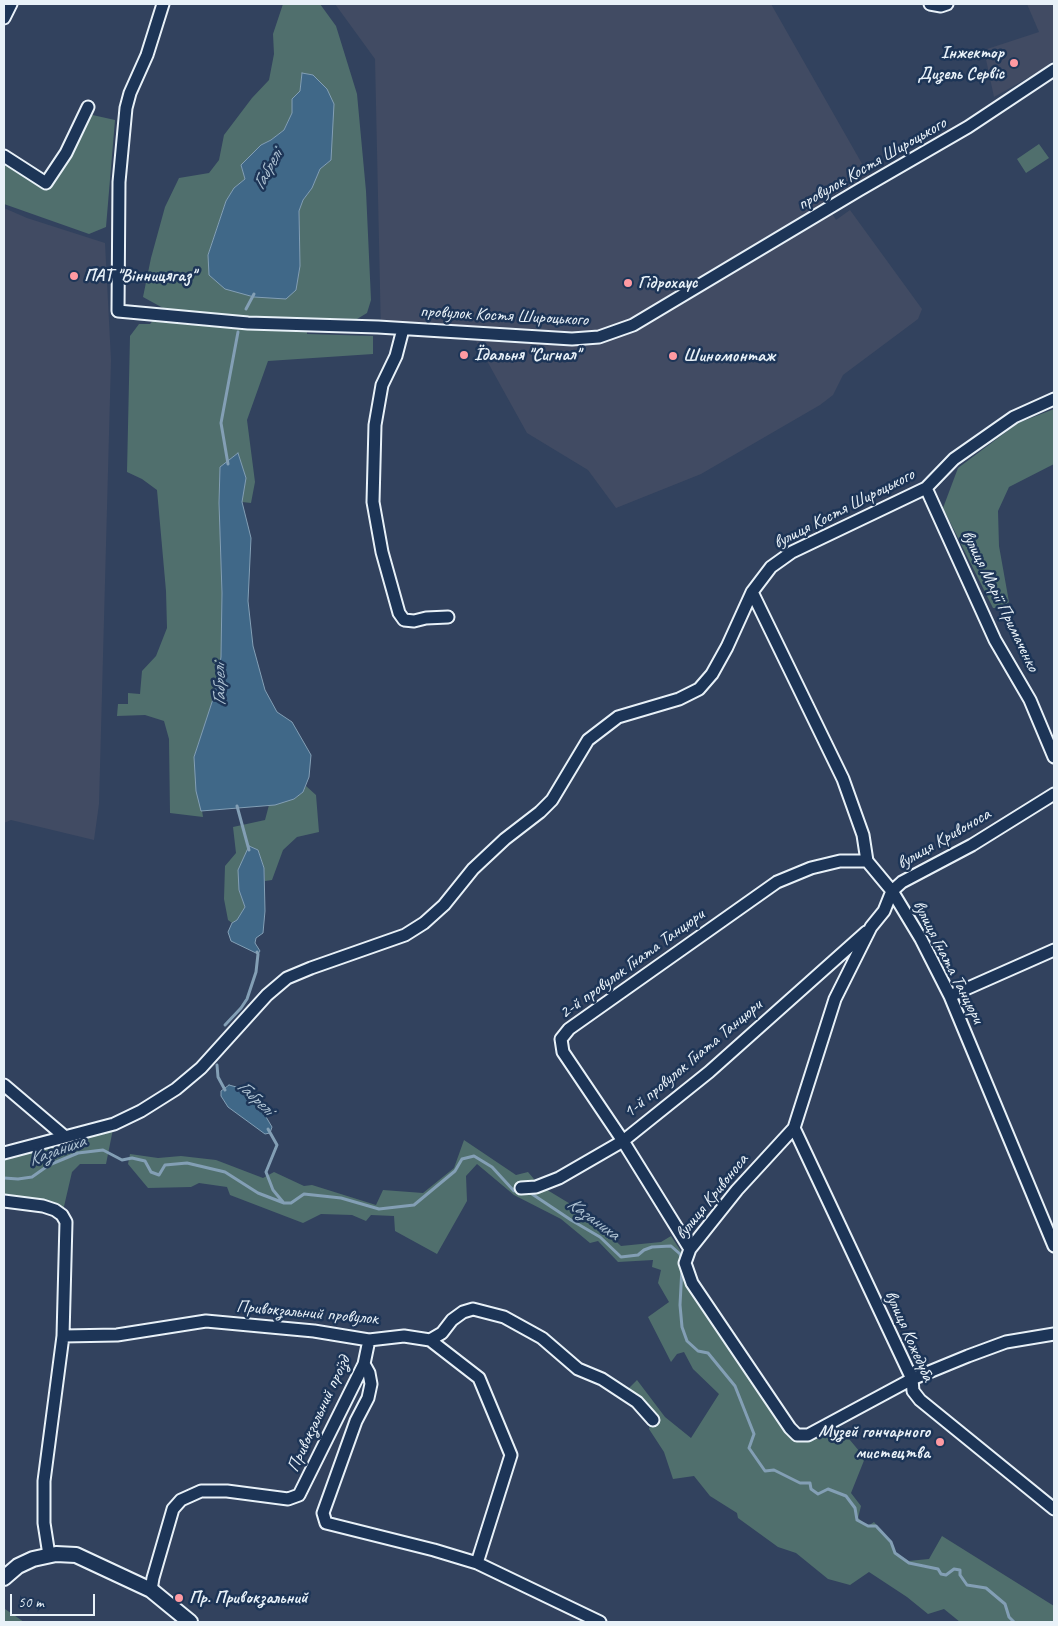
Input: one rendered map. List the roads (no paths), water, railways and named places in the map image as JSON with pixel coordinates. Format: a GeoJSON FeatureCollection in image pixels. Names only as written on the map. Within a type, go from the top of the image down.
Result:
{"type":"FeatureCollection","features":[{"type":"Feature","properties":{"kind":"street"},"geometry":{"type":"LineString","coordinates":[[4,18],[11,4]]}},
{"type":"Feature","properties":{"kind":"street","name":"провулок Костя Широцького"},"geometry":{"type":"LineString","coordinates":[[163,4],[147,55],[130,93],[126,108],[119,182],[118,311],[248,323],[403,328],[572,339],[598,337],[633,326],[859,190],[968,127],[1054,70]]}},
{"type":"Feature","properties":{"kind":"street"},"geometry":{"type":"LineString","coordinates":[[930,4],[941,6],[947,4]]}},
{"type":"Feature","properties":{"kind":"street"},"geometry":{"type":"LineString","coordinates":[[4,156],[46,183],[66,153],[88,107]]}},
{"type":"Feature","properties":{"kind":"street"},"geometry":{"type":"LineString","coordinates":[[403,328],[396,356],[382,385],[376,417],[373,502],[382,552],[399,613],[404,620],[414,621],[448,616]]}},
{"type":"Feature","properties":{"kind":"street","name":"вулиця Костя Широцького"},"geometry":{"type":"LineString","coordinates":[[4,1153],[114,1124],[141,1111],[176,1090],[195,1074],[267,995],[287,978],[405,935],[424,923],[444,905],[474,869],[505,839],[540,812],[552,800],[588,740],[618,717],[679,699],[699,689],[712,674],[728,647],[752,592],[770,567],[792,552],[926,488],[954,459],[1014,416],[1054,398]]}},
{"type":"Feature","properties":{"kind":"street","name":"вулиця Марії Примаченко"},"geometry":{"type":"LineString","coordinates":[[926,488],[995,640],[1030,700],[1054,756]]}},
{"type":"Feature","properties":{"kind":"street"},"geometry":{"type":"LineString","coordinates":[[752,592],[843,779],[863,835],[867,861]]}},
{"type":"Feature","properties":{"kind":"street","name":"вулиця Кривоноса"},"geometry":{"type":"LineString","coordinates":[[1054,794],[972,845],[902,882],[892,891],[884,910],[871,927],[835,999],[794,1128],[737,1190],[690,1249],[685,1262],[692,1283],[790,1428],[797,1435],[808,1435],[912,1379],[968,1356],[1006,1342],[1054,1334]]}},
{"type":"Feature","properties":{"kind":"street","name":"2-й провулок Гната Танцюри"},"geometry":{"type":"LineString","coordinates":[[690,1249],[623,1141],[563,1052],[561,1039],[569,1029],[777,882],[811,868],[840,861],[867,861]]}},
{"type":"Feature","properties":{"kind":"street","name":"вулиця Гната Танцюри"},"geometry":{"type":"LineString","coordinates":[[867,861],[892,891],[921,938],[950,996],[1054,1246]]}},
{"type":"Feature","properties":{"kind":"street","name":"1-й провулок Гната Танцюри"},"geometry":{"type":"LineString","coordinates":[[521,1188],[536,1187],[559,1178],[623,1141],[709,1072],[871,927]]}},
{"type":"Feature","properties":{"kind":"street"},"geometry":{"type":"LineString","coordinates":[[950,996],[1054,950]]}},
{"type":"Feature","properties":{"kind":"street"},"geometry":{"type":"LineString","coordinates":[[4,1085],[64,1136]]}},
{"type":"Feature","properties":{"kind":"street","name":"вулиця Кожедуба"},"geometry":{"type":"LineString","coordinates":[[794,1128],[912,1379],[913,1392],[920,1400],[1054,1509]]}},
{"type":"Feature","properties":{"kind":"street"},"geometry":{"type":"LineString","coordinates":[[4,1201],[43,1206],[55,1210],[62,1215],[66,1227],[63,1336],[44,1481],[44,1523],[49,1555]]}},
{"type":"Feature","properties":{"kind":"street"},"geometry":{"type":"LineString","coordinates":[[476,1563],[511,1455],[479,1378],[430,1340],[442,1333],[452,1320],[463,1312],[474,1309],[504,1317],[542,1338],[578,1369],[617,1387],[637,1402],[652,1420]]}},
{"type":"Feature","properties":{"kind":"street","name":"Привокзальний провулок"},"geometry":{"type":"LineString","coordinates":[[63,1336],[117,1335],[206,1321],[314,1331],[369,1340],[404,1336],[430,1340]]}},
{"type":"Feature","properties":{"kind":"street","name":"Привокзальний проїзд"},"geometry":{"type":"LineString","coordinates":[[151,1590],[173,1509],[181,1500],[201,1491],[227,1491],[288,1499],[299,1495],[364,1364],[369,1340]]}},
{"type":"Feature","properties":{"kind":"street"},"geometry":{"type":"LineString","coordinates":[[364,1364],[370,1373],[371,1384],[368,1398],[356,1421],[323,1513],[326,1523],[434,1550],[476,1563],[600,1622]]}},
{"type":"Feature","properties":{"kind":"street"},"geometry":{"type":"LineString","coordinates":[[4,1578],[26,1562],[49,1555],[68,1554],[82,1557],[151,1590],[190,1622]]}},
{"type":"Feature","properties":{"kind":"water"},"geometry":{"type":"Polygon","coordinates":[[[302,73],[313,75],[327,89],[334,104],[331,160],[320,169],[299,211],[300,266],[296,290],[286,299],[254,297],[225,289],[209,275],[208,255],[226,201],[234,188],[245,179],[241,165],[261,145],[284,130],[292,113],[292,99],[300,91],[302,73]]]}},
{"type":"Feature","properties":{"kind":"water"},"geometry":{"type":"Polygon","coordinates":[[[238,453],[246,478],[242,502],[251,538],[248,601],[253,646],[265,690],[277,712],[292,722],[311,755],[309,777],[303,792],[294,799],[275,805],[201,811],[196,791],[194,757],[215,693],[221,657],[220,467],[238,453]]]}},
{"type":"Feature","properties":{"kind":"water"},"geometry":{"type":"Polygon","coordinates":[[[249,846],[258,850],[264,868],[265,911],[263,933],[256,938],[255,943],[260,951],[258,954],[231,941],[228,932],[232,923],[237,920],[245,907],[239,890],[238,870],[249,846]]]}},
{"type":"Feature","properties":{"kind":"water"},"geometry":{"type":"Polygon","coordinates":[[[229,1085],[240,1088],[262,1110],[272,1127],[270,1133],[265,1134],[228,1107],[221,1096],[221,1091],[229,1085]]]}},
{"type":"Feature","properties":{"kind":"waterway","name":"Габрелі"},"geometry":{"type":"LineString","coordinates":[[246,309],[254,294]]}},
{"type":"Feature","properties":{"kind":"waterway","name":"Габрелі"},"geometry":{"type":"LineString","coordinates":[[228,464],[221,423],[238,332]]}},
{"type":"Feature","properties":{"kind":"waterway","name":"Габрелі"},"geometry":{"type":"LineString","coordinates":[[237,806],[249,850]]}},
{"type":"Feature","properties":{"kind":"waterway","name":"Габрелі"},"geometry":{"type":"LineString","coordinates":[[225,1025],[247,999],[256,972],[257,952]]}},
{"type":"Feature","properties":{"kind":"waterway","name":"Габрелі"},"geometry":{"type":"LineString","coordinates":[[217,1065],[218,1077],[225,1090]]}},
{"type":"Feature","properties":{"kind":"waterway","name":"Габрелі"},"geometry":{"type":"LineString","coordinates":[[268,1129],[277,1145],[266,1172],[273,1190],[283,1202]]}},
{"type":"Feature","properties":{"kind":"waterway","name":"Казаниха"},"geometry":{"type":"LineString","coordinates":[[4,1178],[32,1177],[49,1165],[78,1153],[103,1150],[122,1160],[132,1158],[145,1161],[151,1172],[159,1175],[165,1165],[187,1163],[225,1172],[258,1193],[284,1203],[291,1203],[304,1194],[341,1198],[379,1209],[414,1205],[455,1171],[462,1159],[474,1156],[492,1167],[514,1191],[520,1191]]}},
{"type":"Feature","properties":{"kind":"waterway","name":"Казаниха"},"geometry":{"type":"LineString","coordinates":[[529,1192],[600,1237],[621,1257],[638,1255],[652,1247],[671,1246],[680,1254],[682,1261]]}},
{"type":"Feature","properties":{"kind":"waterway","name":"Казаниха"},"geometry":{"type":"LineString","coordinates":[[682,1267],[680,1305],[682,1327],[687,1341],[698,1351],[708,1353],[735,1386],[754,1434],[749,1448],[765,1471],[774,1470],[800,1483],[810,1483],[811,1489],[818,1494],[828,1489],[846,1496],[855,1508],[857,1520],[868,1526],[876,1526],[891,1542],[895,1553],[909,1563],[938,1569],[941,1574],[946,1575],[954,1569],[960,1570],[960,1575],[967,1585],[986,1588],[1005,1604],[1009,1617],[1014,1622]]}},
{"type":"Feature","properties":{"kind":"place","name":"Інжектор Дизель Сервіс"},"geometry":{"type":"Point","coordinates":[1014,63]}},
{"type":"Feature","properties":{"kind":"place","name":"ПАТ \"Вінницягаз\""},"geometry":{"type":"Point","coordinates":[74,276]}},
{"type":"Feature","properties":{"kind":"place","name":"Гідрохаус"},"geometry":{"type":"Point","coordinates":[628,283]}},
{"type":"Feature","properties":{"kind":"place","name":"Їдальня \"Сигнал\""},"geometry":{"type":"Point","coordinates":[464,355]}},
{"type":"Feature","properties":{"kind":"place","name":"Шиномонтаж"},"geometry":{"type":"Point","coordinates":[673,356]}},
{"type":"Feature","properties":{"kind":"place","name":"Музей гончарного мистецтва"},"geometry":{"type":"Point","coordinates":[940,1442]}},
{"type":"Feature","properties":{"kind":"place","name":"Пр. Привокзальний"},"geometry":{"type":"Point","coordinates":[179,1598]}}]}
